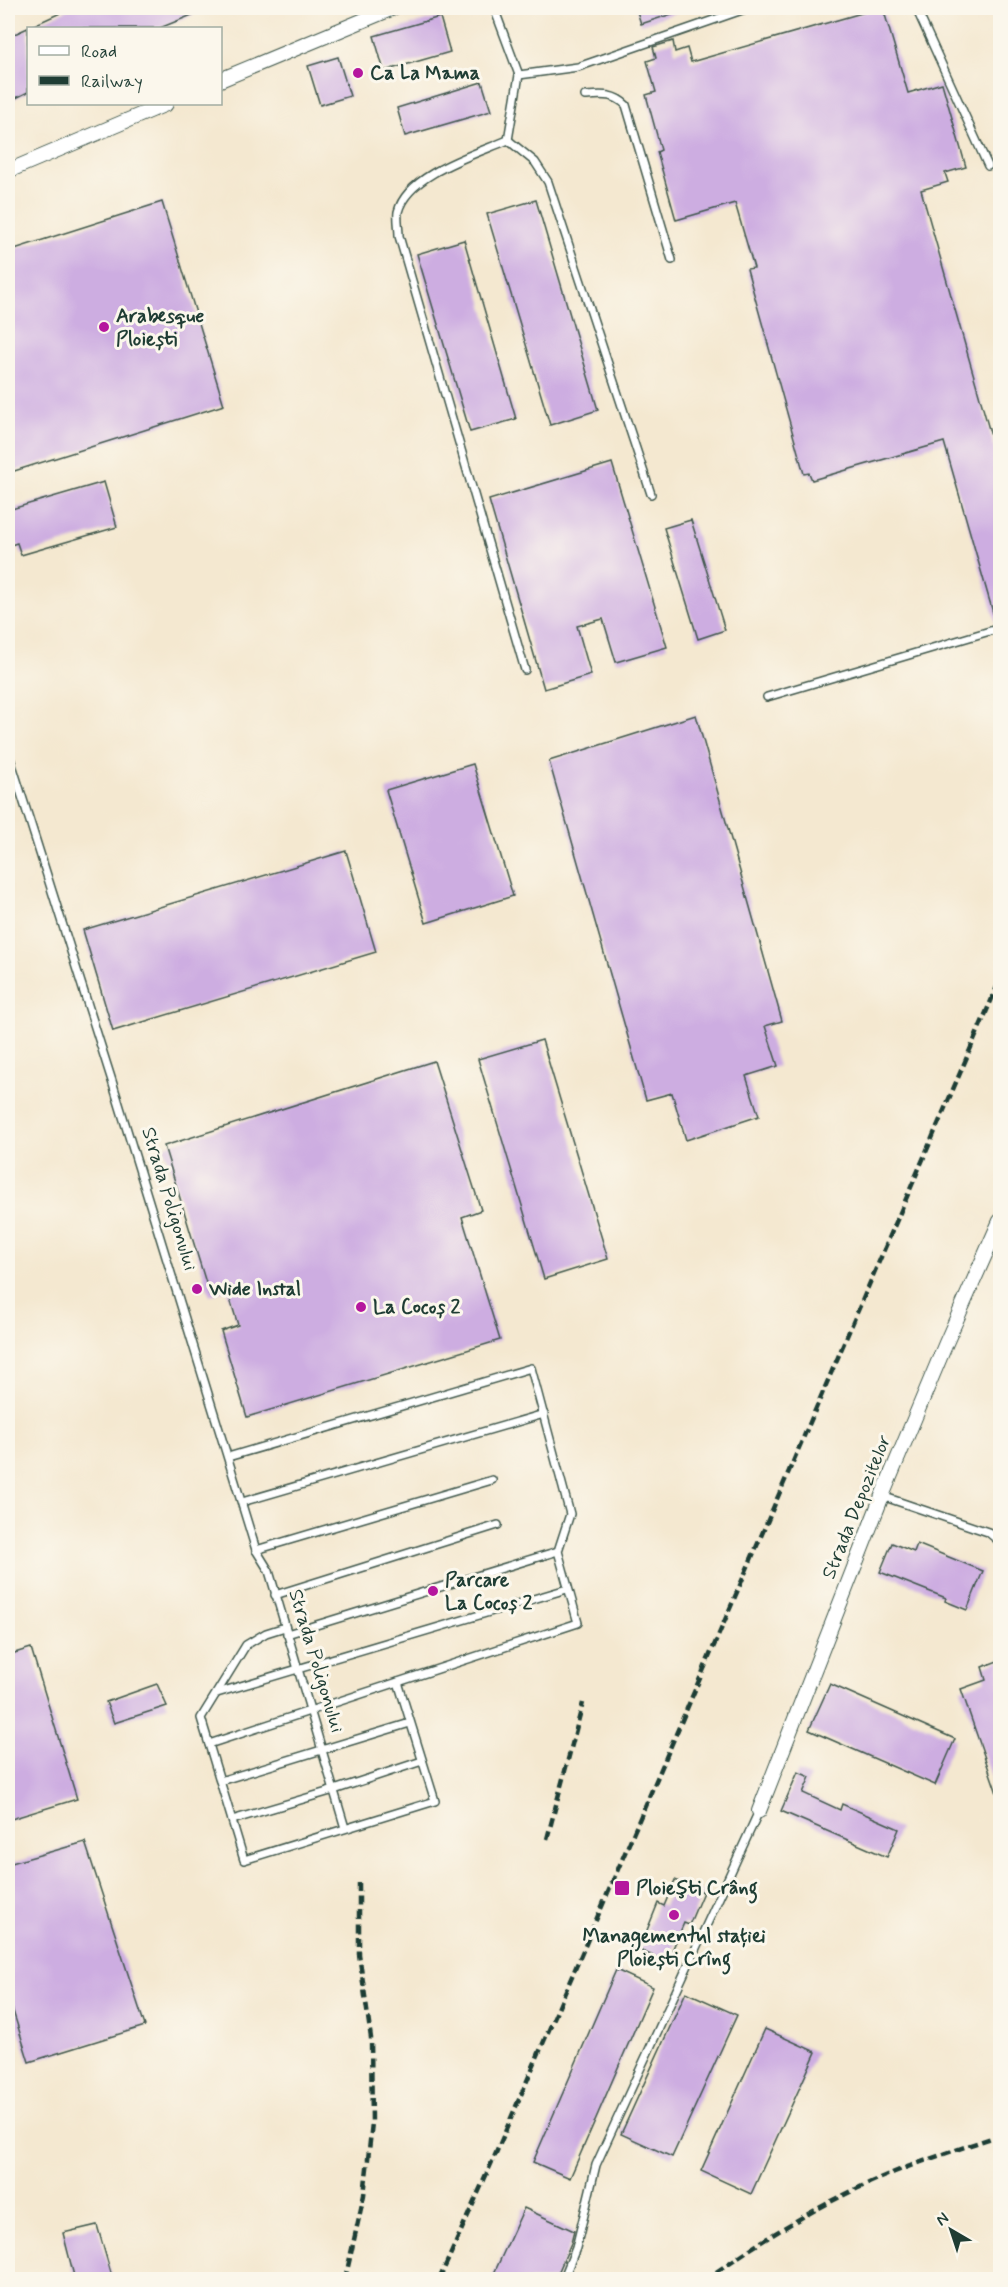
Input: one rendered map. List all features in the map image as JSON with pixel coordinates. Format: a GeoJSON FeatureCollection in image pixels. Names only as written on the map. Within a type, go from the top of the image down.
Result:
{"type":"FeatureCollection","features":[{"type":"Feature","properties":{"kind":"street"},"geometry":{"type":"LineString","coordinates":[[222,79],[393,8]]}},
{"type":"Feature","properties":{"kind":"street"},"geometry":{"type":"LineString","coordinates":[[8,171],[164,105]]}},
{"type":"Feature","properties":{"kind":"street","name":"Strada Depozitelor"},"geometry":{"type":"LineString","coordinates":[[759,1810],[882,1496],[1000,1221]]}},
{"type":"Feature","properties":{"kind":"lane"},"geometry":{"type":"LineString","coordinates":[[494,8],[519,75],[508,140]]}},
{"type":"Feature","properties":{"kind":"lane"},"geometry":{"type":"LineString","coordinates":[[519,75],[578,67],[748,8]]}},
{"type":"Feature","properties":{"kind":"lane"},"geometry":{"type":"LineString","coordinates":[[916,8],[988,166]]}},
{"type":"Feature","properties":{"kind":"lane"},"geometry":{"type":"LineString","coordinates":[[585,96],[609,94],[619,98],[626,105],[672,260]]}},
{"type":"Feature","properties":{"kind":"lane"},"geometry":{"type":"LineString","coordinates":[[508,140],[535,162],[548,182],[651,494]]}},
{"type":"Feature","properties":{"kind":"lane"},"geometry":{"type":"LineString","coordinates":[[508,140],[432,174],[407,192],[398,213],[399,236],[525,670]]}},
{"type":"Feature","properties":{"kind":"lane"},"geometry":{"type":"LineString","coordinates":[[767,697],[1000,628]]}},
{"type":"Feature","properties":{"kind":"lane","name":"Strada Poligonului"},"geometry":{"type":"LineString","coordinates":[[8,752],[256,1550],[269,1571],[345,1828]]}},
{"type":"Feature","properties":{"kind":"lane"},"geometry":{"type":"LineString","coordinates":[[209,1744],[578,1623],[558,1551],[570,1514],[531,1368],[228,1457]]}},
{"type":"Feature","properties":{"kind":"lane"},"geometry":{"type":"LineString","coordinates":[[242,1502],[544,1414]]}},
{"type":"Feature","properties":{"kind":"lane"},"geometry":{"type":"LineString","coordinates":[[256,1550],[492,1480]]}},
{"type":"Feature","properties":{"kind":"lane"},"geometry":{"type":"LineString","coordinates":[[882,1496],[988,1532],[1000,1542]]}},
{"type":"Feature","properties":{"kind":"lane"},"geometry":{"type":"LineString","coordinates":[[275,1595],[498,1525]]}},
{"type":"Feature","properties":{"kind":"lane"},"geometry":{"type":"LineString","coordinates":[[398,1682],[435,1801],[244,1860],[201,1718],[246,1646],[266,1633],[286,1630],[558,1551]]}},
{"type":"Feature","properties":{"kind":"lane"},"geometry":{"type":"LineString","coordinates":[[217,1693],[567,1589]]}},
{"type":"Feature","properties":{"kind":"lane"},"geometry":{"type":"LineString","coordinates":[[220,1781],[410,1723]]}},
{"type":"Feature","properties":{"kind":"lane"},"geometry":{"type":"LineString","coordinates":[[232,1820],[422,1761]]}},
{"type":"Feature","properties":{"kind":"lane"},"geometry":{"type":"LineString","coordinates":[[562,2280],[576,2248],[596,2165],[759,1810]]}},
{"type":"Feature","properties":{"kind":"building"},"geometry":{"type":"Polygon","coordinates":[[[71,8],[209,8],[162,27],[30,27],[71,8]]]}},
{"type":"Feature","properties":{"kind":"building"},"geometry":{"type":"Polygon","coordinates":[[[636,8],[684,8],[684,10],[641,24],[636,8]]]}},
{"type":"Feature","properties":{"kind":"building"},"geometry":{"type":"Polygon","coordinates":[[[883,8],[908,93],[942,83],[966,167],[945,173],[948,182],[921,190],[1000,468],[1000,622],[996,623],[944,442],[812,480],[809,473],[804,474],[747,269],[754,268],[735,203],[676,220],[657,152],[661,150],[646,95],[656,92],[647,61],[656,58],[653,47],[673,41],[675,52],[687,48],[691,62],[883,8]]]}},
{"type":"Feature","properties":{"kind":"building"},"geometry":{"type":"Polygon","coordinates":[[[440,17],[450,52],[384,71],[374,36],[440,17]]]}},
{"type":"Feature","properties":{"kind":"building"},"geometry":{"type":"Polygon","coordinates":[[[27,28],[27,92],[8,102],[8,37],[27,28]]]}},
{"type":"Feature","properties":{"kind":"building"},"geometry":{"type":"Polygon","coordinates":[[[338,57],[350,96],[320,105],[308,66],[338,57]]]}},
{"type":"Feature","properties":{"kind":"building"},"geometry":{"type":"Polygon","coordinates":[[[482,82],[491,111],[405,136],[397,108],[482,82]]]}},
{"type":"Feature","properties":{"kind":"building"},"geometry":{"type":"Polygon","coordinates":[[[536,200],[598,410],[550,425],[487,214],[536,200]]]}},
{"type":"Feature","properties":{"kind":"building","name":"Arabesque Ploiești"},"geometry":{"type":"Polygon","coordinates":[[[162,202],[224,405],[8,473],[8,251],[162,202]]]}},
{"type":"Feature","properties":{"kind":"building"},"geometry":{"type":"Polygon","coordinates":[[[464,240],[516,419],[470,432],[417,254],[464,240]]]}},
{"type":"Feature","properties":{"kind":"building"},"geometry":{"type":"Polygon","coordinates":[[[612,463],[667,647],[616,662],[603,619],[577,626],[591,675],[544,689],[489,500],[612,463]]]}},
{"type":"Feature","properties":{"kind":"building"},"geometry":{"type":"Polygon","coordinates":[[[104,482],[117,527],[21,555],[17,543],[8,546],[8,510],[104,482]]]}},
{"type":"Feature","properties":{"kind":"building"},"geometry":{"type":"Polygon","coordinates":[[[691,520],[725,630],[698,639],[664,528],[691,520]]]}},
{"type":"Feature","properties":{"kind":"building"},"geometry":{"type":"Polygon","coordinates":[[[696,715],[782,1021],[765,1026],[778,1066],[746,1076],[759,1116],[686,1140],[672,1093],[646,1100],[549,761],[696,715]]]}},
{"type":"Feature","properties":{"kind":"building"},"geometry":{"type":"Polygon","coordinates":[[[473,764],[513,896],[426,923],[386,790],[473,764]]]}},
{"type":"Feature","properties":{"kind":"building"},"geometry":{"type":"Polygon","coordinates":[[[346,851],[376,952],[113,1031],[83,930],[346,851]]]}},
{"type":"Feature","properties":{"kind":"building"},"geometry":{"type":"Polygon","coordinates":[[[542,1040],[608,1259],[544,1279],[478,1059],[542,1040]]]}},
{"type":"Feature","properties":{"kind":"building"},"geometry":{"type":"Polygon","coordinates":[[[434,1061],[481,1210],[462,1217],[500,1340],[247,1417],[221,1331],[238,1325],[227,1289],[210,1296],[164,1146],[434,1061]]]}},
{"type":"Feature","properties":{"kind":"building"},"geometry":{"type":"Polygon","coordinates":[[[892,1543],[914,1552],[917,1544],[983,1571],[967,1610],[945,1601],[946,1598],[880,1572],[892,1543]]]}},
{"type":"Feature","properties":{"kind":"building"},"geometry":{"type":"Polygon","coordinates":[[[31,1648],[77,1799],[8,1820],[8,1655],[31,1648]]]}},
{"type":"Feature","properties":{"kind":"building"},"geometry":{"type":"Polygon","coordinates":[[[1000,1660],[1000,1795],[998,1796],[961,1689],[986,1680],[982,1667],[1000,1660]]]}},
{"type":"Feature","properties":{"kind":"building"},"geometry":{"type":"Polygon","coordinates":[[[157,1684],[167,1706],[114,1723],[106,1702],[157,1684]]]}},
{"type":"Feature","properties":{"kind":"building"},"geometry":{"type":"Polygon","coordinates":[[[830,1684],[955,1739],[935,1785],[809,1730],[830,1684]]]}},
{"type":"Feature","properties":{"kind":"building"},"geometry":{"type":"Polygon","coordinates":[[[798,1772],[810,1777],[803,1793],[840,1810],[842,1804],[899,1829],[887,1857],[781,1811],[798,1772]]]}},
{"type":"Feature","properties":{"kind":"building"},"geometry":{"type":"Polygon","coordinates":[[[85,1842],[145,2026],[29,2062],[8,1995],[8,1864],[85,1842]]]}},
{"type":"Feature","properties":{"kind":"building","name":"Managementul stației Ploiești Crîng"},"geometry":{"type":"Polygon","coordinates":[[[675,1880],[703,1892],[689,1925],[684,1923],[667,1962],[639,1950],[658,1903],[664,1906],[675,1880]]]}},
{"type":"Feature","properties":{"kind":"building"},"geometry":{"type":"Polygon","coordinates":[[[616,1970],[653,1987],[570,2178],[533,2162],[616,1970]]]}},
{"type":"Feature","properties":{"kind":"building"},"geometry":{"type":"Polygon","coordinates":[[[686,1992],[737,2015],[672,2157],[621,2134],[686,1992]]]}},
{"type":"Feature","properties":{"kind":"building"},"geometry":{"type":"Polygon","coordinates":[[[765,2029],[816,2052],[751,2194],[701,2171],[765,2029]]]}},
{"type":"Feature","properties":{"kind":"building"},"geometry":{"type":"Polygon","coordinates":[[[524,2208],[574,2231],[555,2280],[491,2280],[524,2208]]]}},
{"type":"Feature","properties":{"kind":"building"},"geometry":{"type":"Polygon","coordinates":[[[97,2225],[113,2280],[75,2280],[63,2233],[97,2225]]]}},
{"type":"Feature","properties":{"kind":"railway"},"geometry":{"type":"LineString","coordinates":[[439,2280],[496,2153],[1000,980]]}},
{"type":"Feature","properties":{"kind":"railway"},"geometry":{"type":"LineString","coordinates":[[547,1839],[583,1703]]}},
{"type":"Feature","properties":{"kind":"railway"},"geometry":{"type":"LineString","coordinates":[[345,2280],[364,2195],[372,2123],[371,2038],[359,1954],[359,1880]]}},
{"type":"Feature","properties":{"kind":"railway"},"geometry":{"type":"LineString","coordinates":[[705,2280],[745,2252],[849,2192],[903,2169],[1000,2135]]}},
{"type":"Feature","properties":{"kind":"place","name":"Ca La Mama"},"geometry":{"type":"Point","coordinates":[358,73]}},
{"type":"Feature","properties":{"kind":"place","name":"Arabesque Ploiești"},"geometry":{"type":"Point","coordinates":[104,327]}},
{"type":"Feature","properties":{"kind":"place","name":"Wide Instal"},"geometry":{"type":"Point","coordinates":[197,1289]}},
{"type":"Feature","properties":{"kind":"place","name":"La Cocoș 2"},"geometry":{"type":"Point","coordinates":[361,1307]}},
{"type":"Feature","properties":{"kind":"place","name":"Parcare La Cocoș 2"},"geometry":{"type":"Point","coordinates":[433,1591]}},
{"type":"Feature","properties":{"kind":"place","name":"Ploieşti Crâng"},"geometry":{"type":"Point","coordinates":[622,1888]}},
{"type":"Feature","properties":{"kind":"place","name":"Managementul stației Ploiești Crîng"},"geometry":{"type":"Point","coordinates":[674,1915]}}]}
